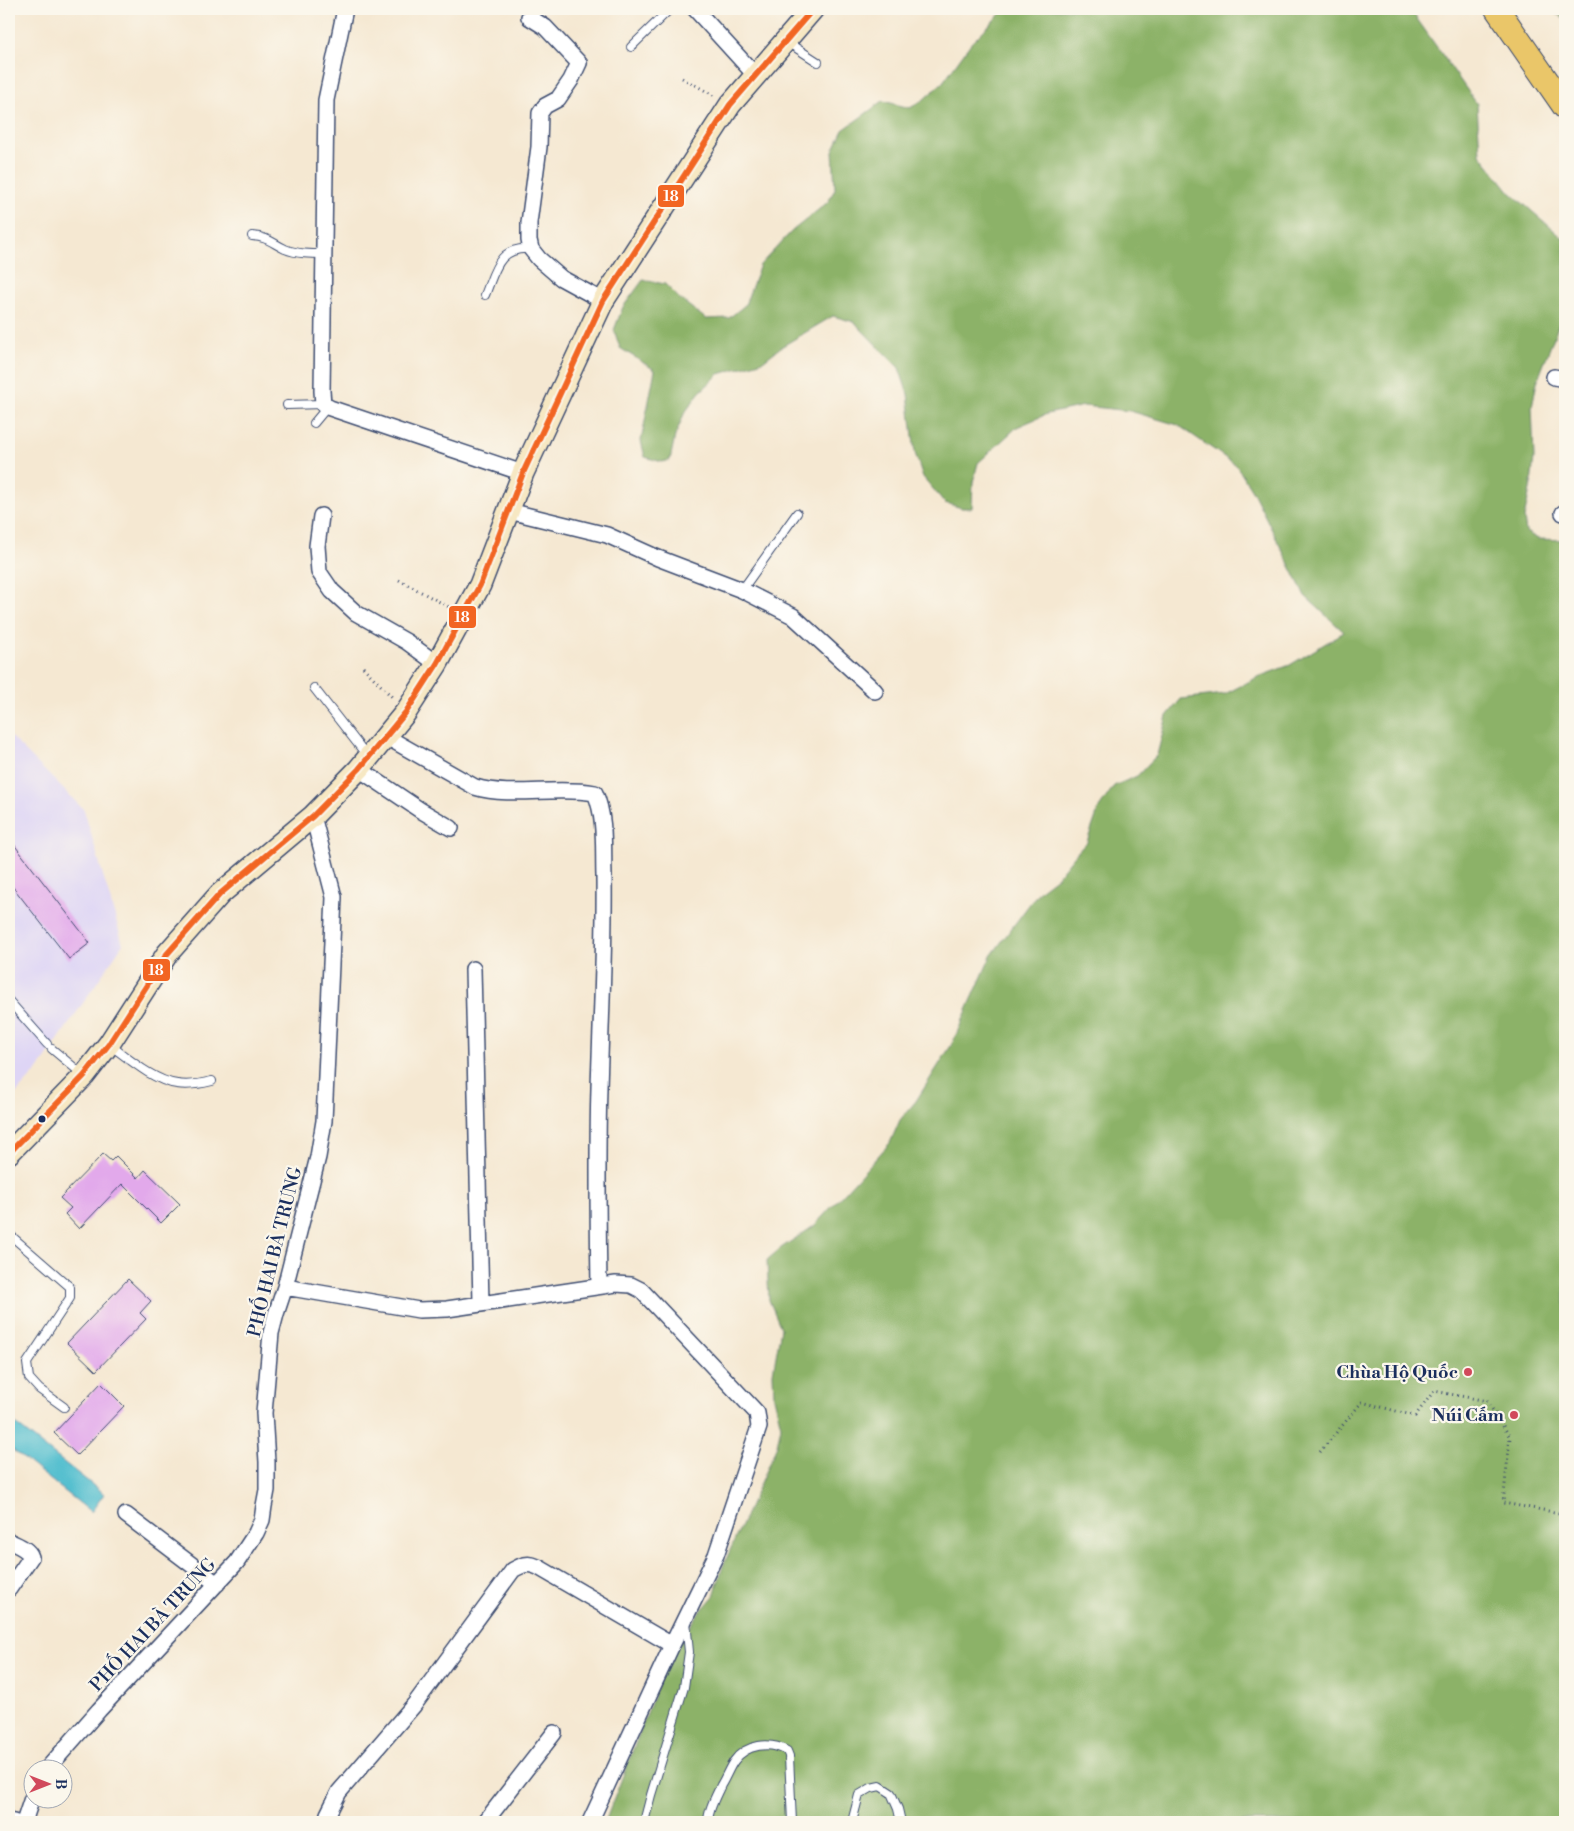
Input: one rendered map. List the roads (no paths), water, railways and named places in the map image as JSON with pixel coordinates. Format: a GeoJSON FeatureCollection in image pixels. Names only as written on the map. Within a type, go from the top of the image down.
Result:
{"type":"FeatureCollection","features":[{"type":"Feature","properties":{"kind":"main road"},"geometry":{"type":"LineString","coordinates":[[1497,9],[1565,107]]}},
{"type":"Feature","properties":{"kind":"street"},"geometry":{"type":"LineString","coordinates":[[345,9],[326,100],[322,391],[327,406],[523,473]]}},
{"type":"Feature","properties":{"kind":"street"},"geometry":{"type":"LineString","coordinates":[[695,9],[756,76]]}},
{"type":"Feature","properties":{"kind":"street"},"geometry":{"type":"LineString","coordinates":[[9,1153],[84,1076],[109,1044],[167,954],[220,894],[314,816],[363,763],[406,712],[437,664],[480,585],[523,473],[603,301],[730,105],[786,41],[808,11]]}},
{"type":"Feature","properties":{"kind":"street"},"geometry":{"type":"LineString","coordinates":[[529,17],[545,27],[579,62],[571,80],[558,99],[545,106],[540,113],[539,147],[529,223],[531,249],[539,259],[561,278],[603,301]]}},
{"type":"Feature","properties":{"kind":"street"},"geometry":{"type":"LineString","coordinates":[[509,511],[607,535],[658,558],[742,590],[792,616],[875,691]]}},
{"type":"Feature","properties":{"kind":"street"},"geometry":{"type":"LineString","coordinates":[[321,516],[318,546],[320,572],[332,591],[356,613],[407,642],[437,664]]}},
{"type":"Feature","properties":{"kind":"street"},"geometry":{"type":"LineString","coordinates":[[385,736],[475,786],[486,790],[512,792],[575,790],[595,793],[600,806],[603,850],[605,943],[599,1090],[598,1200],[600,1286]]}},
{"type":"Feature","properties":{"kind":"street"},"geometry":{"type":"LineString","coordinates":[[363,763],[451,828]]}},
{"type":"Feature","properties":{"kind":"street","name":"PHỐ HAI BÀ TRƯNG"},"geometry":{"type":"LineString","coordinates":[[57,1758],[217,1584],[246,1550],[262,1520],[267,1490],[264,1413],[271,1333],[285,1288],[318,1157],[325,1111],[334,897],[314,816]]}},
{"type":"Feature","properties":{"kind":"street"},"geometry":{"type":"LineString","coordinates":[[473,969],[481,1303]]}},
{"type":"Feature","properties":{"kind":"street"},"geometry":{"type":"LineString","coordinates":[[285,1288],[419,1310],[447,1309],[600,1286],[631,1284],[641,1290],[757,1413],[759,1427],[716,1555],[590,1822]]}},
{"type":"Feature","properties":{"kind":"street"},"geometry":{"type":"LineString","coordinates":[[126,1515],[217,1584]]}},
{"type":"Feature","properties":{"kind":"street"},"geometry":{"type":"LineString","coordinates":[[9,1541],[30,1552],[31,1557],[9,1589]]}},
{"type":"Feature","properties":{"kind":"street"},"geometry":{"type":"LineString","coordinates":[[326,1822],[339,1792],[414,1705],[513,1570],[522,1565],[530,1563],[538,1567],[672,1645]]}},
{"type":"Feature","properties":{"kind":"street"},"geometry":{"type":"LineString","coordinates":[[485,1822],[554,1733]]}},
{"type":"Feature","properties":{"kind":"street"},"geometry":{"type":"LineString","coordinates":[[24,1822],[29,1808]]}},
{"type":"Feature","properties":{"kind":"street"},"geometry":{"type":"LineString","coordinates":[[9,1821],[14,1822]]}},
{"type":"Feature","properties":{"kind":"lane"},"geometry":{"type":"LineString","coordinates":[[631,47],[670,9]]}},
{"type":"Feature","properties":{"kind":"lane"},"geometry":{"type":"LineString","coordinates":[[786,41],[818,62]]}},
{"type":"Feature","properties":{"kind":"lane"},"geometry":{"type":"LineString","coordinates":[[252,236],[265,237],[292,251],[306,254],[324,254]]}},
{"type":"Feature","properties":{"kind":"lane"},"geometry":{"type":"LineString","coordinates":[[485,295],[502,256],[512,250],[531,249]]}},
{"type":"Feature","properties":{"kind":"lane"},"geometry":{"type":"LineString","coordinates":[[287,405],[327,406],[314,423]]}},
{"type":"Feature","properties":{"kind":"lane"},"geometry":{"type":"LineString","coordinates":[[742,590],[797,513]]}},
{"type":"Feature","properties":{"kind":"lane"},"geometry":{"type":"LineString","coordinates":[[314,688],[363,763]]}},
{"type":"Feature","properties":{"kind":"lane"},"geometry":{"type":"LineString","coordinates":[[9,1001],[50,1046],[84,1076]]}},
{"type":"Feature","properties":{"kind":"lane"},"geometry":{"type":"LineString","coordinates":[[109,1044],[151,1074],[176,1084],[194,1085],[212,1081]]}},
{"type":"Feature","properties":{"kind":"lane"},"geometry":{"type":"LineString","coordinates":[[9,1234],[70,1287],[70,1298],[28,1363],[30,1378],[39,1389],[64,1408]]}},
{"type":"Feature","properties":{"kind":"lane"},"geometry":{"type":"LineString","coordinates":[[644,1822],[684,1687],[689,1652],[686,1616]]}},
{"type":"Feature","properties":{"kind":"lane"},"geometry":{"type":"LineString","coordinates":[[708,1822],[708,1817],[717,1794],[735,1760],[745,1750],[761,1745],[777,1745],[787,1751],[792,1822]]}},
{"type":"Feature","properties":{"kind":"lane"},"geometry":{"type":"LineString","coordinates":[[852,1822],[859,1795],[880,1786],[892,1793],[898,1809],[900,1822]]}},
{"type":"Feature","properties":{"kind":"water"},"geometry":{"type":"Polygon","coordinates":[[[9,1419],[104,1494],[91,1512],[9,1447],[9,1419]]]}},
{"type":"Feature","properties":{"kind":"place","name":"Chùa Hộ Quốc"},"geometry":{"type":"Point","coordinates":[1468,1372]}},
{"type":"Feature","properties":{"kind":"place","name":"Núi Cấm"},"geometry":{"type":"Point","coordinates":[1514,1415]}}]}
